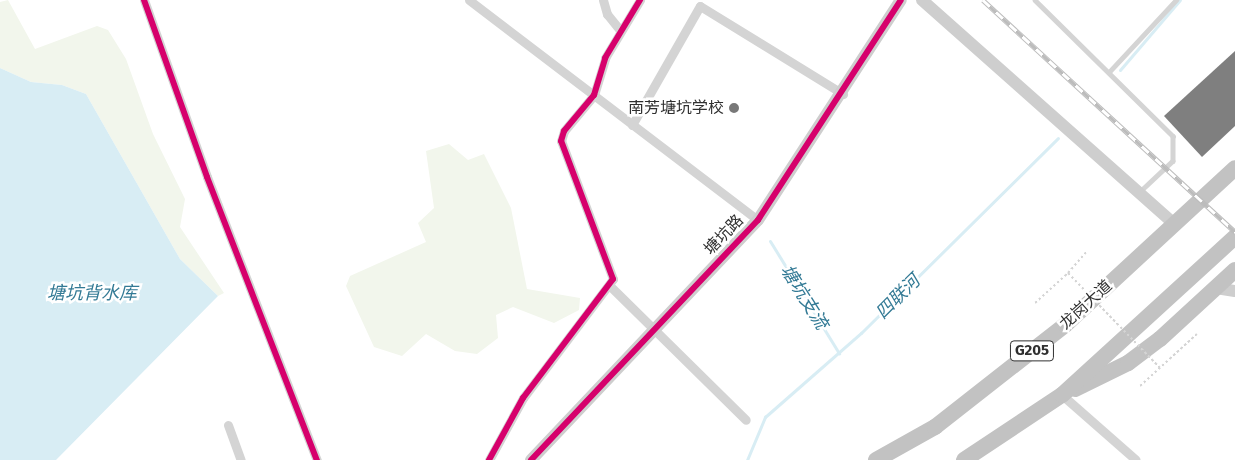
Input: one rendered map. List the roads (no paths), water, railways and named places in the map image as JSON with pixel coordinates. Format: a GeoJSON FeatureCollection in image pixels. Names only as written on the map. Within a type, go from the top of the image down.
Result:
{"type":"FeatureCollection","features":[{"type":"Feature","properties":{"kind":"highway","name":"龙岗大道"},"geometry":{"type":"LineString","coordinates":[[876,460],[935,427],[1065,325],[1235,168]]}},
{"type":"Feature","properties":{"kind":"highway"},"geometry":{"type":"LineString","coordinates":[[1062,395],[1235,237]]}},
{"type":"Feature","properties":{"kind":"highway"},"geometry":{"type":"LineString","coordinates":[[964,460],[1062,395],[1128,363],[1235,270]]}},
{"type":"Feature","properties":{"kind":"street"},"geometry":{"type":"LineString","coordinates":[[144,0],[207,177],[317,460]]}},
{"type":"Feature","properties":{"kind":"street"},"geometry":{"type":"LineString","coordinates":[[469,0],[758,220]]}},
{"type":"Feature","properties":{"kind":"street"},"geometry":{"type":"LineString","coordinates":[[603,0],[607,14],[620,30]]}},
{"type":"Feature","properties":{"kind":"street"},"geometry":{"type":"LineString","coordinates":[[491,459],[523,398],[613,279],[561,141],[564,131],[594,95],[620,30],[640,0]]}},
{"type":"Feature","properties":{"kind":"street","name":"塘坑路"},"geometry":{"type":"LineString","coordinates":[[531,460],[654,326],[758,220],[843,94],[901,0]]}},
{"type":"Feature","properties":{"kind":"street"},"geometry":{"type":"LineString","coordinates":[[922,0],[1174,224]]}},
{"type":"Feature","properties":{"kind":"street"},"geometry":{"type":"LineString","coordinates":[[632,125],[700,6],[843,94]]}},
{"type":"Feature","properties":{"kind":"street"},"geometry":{"type":"LineString","coordinates":[[608,285],[654,326],[746,420]]}},
{"type":"Feature","properties":{"kind":"street"},"geometry":{"type":"LineString","coordinates":[[1216,288],[1235,291]]}},
{"type":"Feature","properties":{"kind":"street"},"geometry":{"type":"LineString","coordinates":[[1062,395],[1136,460]]}},
{"type":"Feature","properties":{"kind":"street"},"geometry":{"type":"LineString","coordinates":[[228,425],[241,460]]}},
{"type":"Feature","properties":{"kind":"lane"},"geometry":{"type":"LineString","coordinates":[[1035,0],[1168,127],[1176,145],[1173,161],[1140,193]]}},
{"type":"Feature","properties":{"kind":"lane"},"geometry":{"type":"LineString","coordinates":[[1110,71],[1176,0]]}},
{"type":"Feature","properties":{"kind":"water","name":"塘坑背水库"},"geometry":{"type":"Polygon","coordinates":[[[0,68],[31,82],[62,85],[86,94],[180,259],[218,296],[56,460],[0,460],[0,68]]]}},
{"type":"Feature","properties":{"kind":"waterway","name":"四联河"},"geometry":{"type":"LineString","coordinates":[[1120,70],[1180,0]]}},
{"type":"Feature","properties":{"kind":"waterway","name":"四联河"},"geometry":{"type":"LineString","coordinates":[[747,460],[765,417],[861,333],[1058,138]]}},
{"type":"Feature","properties":{"kind":"waterway","name":"塘坑支流"},"geometry":{"type":"LineString","coordinates":[[770,241],[839,353]]}},
{"type":"Feature","properties":{"kind":"railway"},"geometry":{"type":"LineString","coordinates":[[983,0],[1235,232]]}},
{"type":"Feature","properties":{"kind":"place","name":"南芳塘坑学校"},"geometry":{"type":"Point","coordinates":[734,108]}}]}
